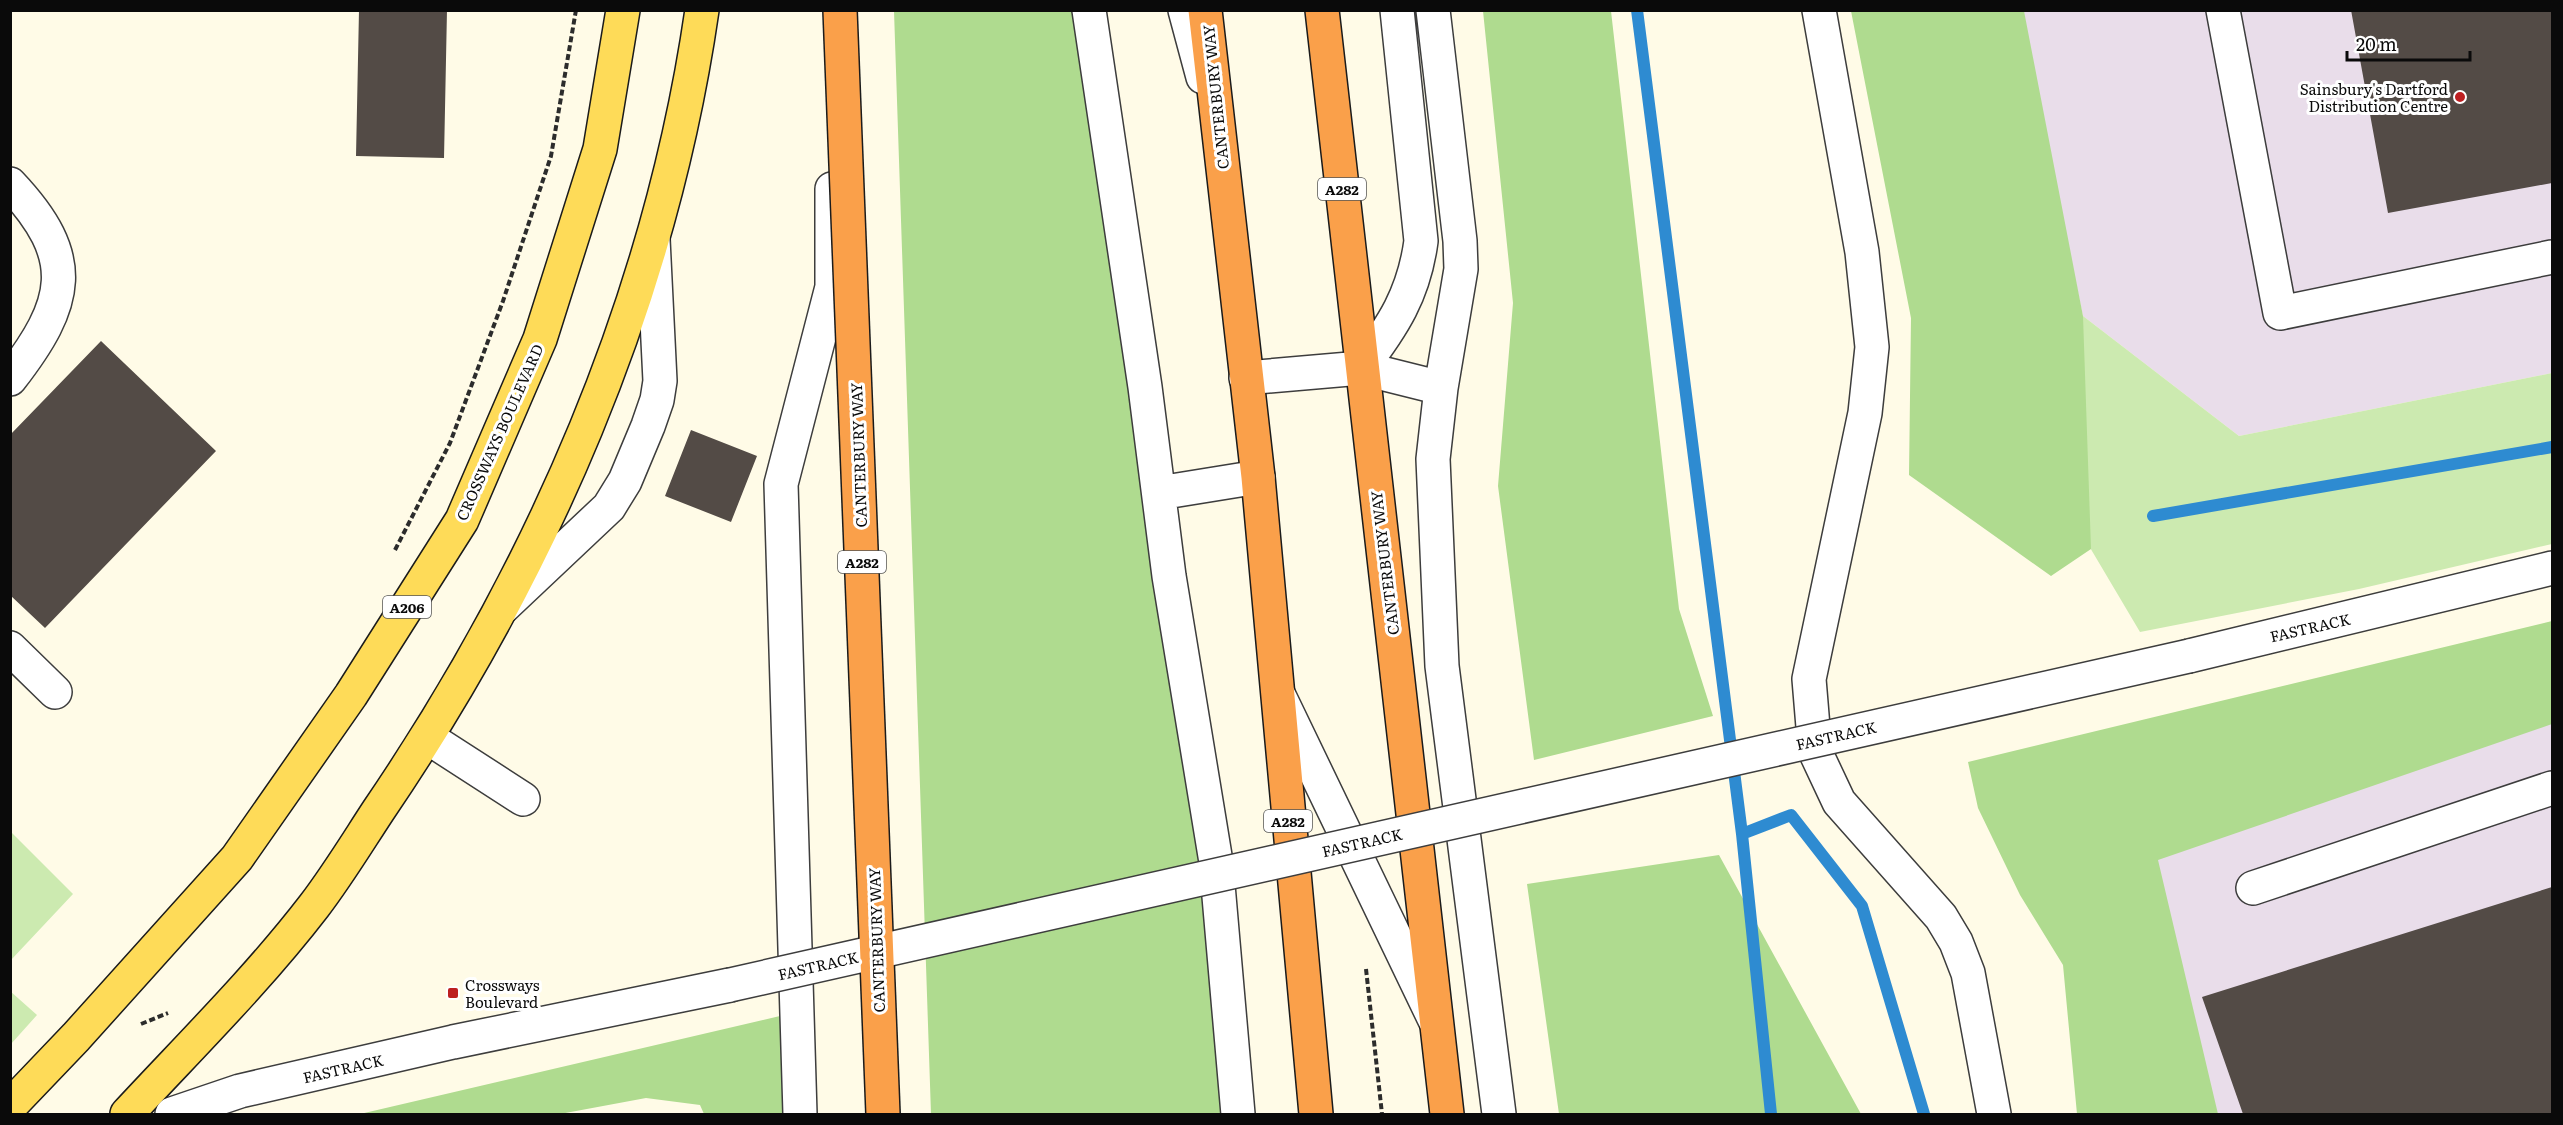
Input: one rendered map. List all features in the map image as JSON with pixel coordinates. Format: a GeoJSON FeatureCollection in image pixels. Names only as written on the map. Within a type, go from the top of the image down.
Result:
{"type":"FeatureCollection","features":[{"type":"Feature","properties":{"kind":"highway","name":"CANTERBURY WAY"},"geometry":{"type":"LineString","coordinates":[[840,10],[883,1114]]}},
{"type":"Feature","properties":{"kind":"highway","name":"CANTERBURY WAY"},"geometry":{"type":"LineString","coordinates":[[1205,10],[1258,477],[1316,1114]]}},
{"type":"Feature","properties":{"kind":"highway","name":"CANTERBURY WAY"},"geometry":{"type":"LineString","coordinates":[[1322,10],[1447,1114]]}},
{"type":"Feature","properties":{"kind":"main road","name":"CROSSWAYS BOULEVARD"},"geometry":{"type":"LineString","coordinates":[[10,1106],[76,1037],[237,858],[351,695],[462,520],[540,339],[600,149],[623,10]]}},
{"type":"Feature","properties":{"kind":"main road"},"geometry":{"type":"LineString","coordinates":[[127,1114],[225,1010],[314,905],[427,737],[503,608],[534,549],[579,449],[621,337],[653,237],[682,121],[702,10]]}},
{"type":"Feature","properties":{"kind":"lane"},"geometry":{"type":"LineString","coordinates":[[800,1114],[781,484],[832,287],[833,100],[829,10]]}},
{"type":"Feature","properties":{"kind":"lane"},"geometry":{"type":"LineString","coordinates":[[1089,10],[1169,576],[1216,862],[1238,1114]]}},
{"type":"Feature","properties":{"kind":"lane"},"geometry":{"type":"LineString","coordinates":[[1185,10],[1220,142]]}},
{"type":"Feature","properties":{"kind":"lane"},"geometry":{"type":"LineString","coordinates":[[1362,368],[1403,308],[1418,264],[1421,241],[1396,10]]}},
{"type":"Feature","properties":{"kind":"lane"},"geometry":{"type":"LineString","coordinates":[[1433,10],[1460,241],[1461,269],[1441,388],[1433,459],[1442,666],[1499,1114]]}},
{"type":"Feature","properties":{"kind":"lane"},"geometry":{"type":"LineString","coordinates":[[1819,10],[1862,252],[1872,347],[1865,413],[1809,679],[1815,751],[1839,802],[1941,916],[1956,942],[1968,973],[1994,1114]]}},
{"type":"Feature","properties":{"kind":"lane"},"geometry":{"type":"LineString","coordinates":[[2223,10],[2280,313],[2553,257]]}},
{"type":"Feature","properties":{"kind":"lane"},"geometry":{"type":"LineString","coordinates":[[10,184],[33,208],[57,256],[60,284],[53,313],[10,379]]}},
{"type":"Feature","properties":{"kind":"lane"},"geometry":{"type":"LineString","coordinates":[[503,608],[609,507],[625,481],[648,426],[657,400],[660,381],[653,237]]}},
{"type":"Feature","properties":{"kind":"lane"},"geometry":{"type":"LineString","coordinates":[[1246,378],[1362,368],[1441,388]]}},
{"type":"Feature","properties":{"kind":"lane"},"geometry":{"type":"LineString","coordinates":[[1159,493],[1258,477]]}},
{"type":"Feature","properties":{"kind":"lane","name":"FASTRACK"},"geometry":{"type":"LineString","coordinates":[[172,1114],[240,1091],[453,1042],[730,985],[2189,656],[2553,568]]}},
{"type":"Feature","properties":{"kind":"lane"},"geometry":{"type":"LineString","coordinates":[[10,648],[55,692]]}},
{"type":"Feature","properties":{"kind":"lane"},"geometry":{"type":"LineString","coordinates":[[1277,691],[1438,1027]]}},
{"type":"Feature","properties":{"kind":"lane"},"geometry":{"type":"LineString","coordinates":[[427,737],[523,799]]}},
{"type":"Feature","properties":{"kind":"lane"},"geometry":{"type":"LineString","coordinates":[[2253,888],[2553,788]]}},
{"type":"Feature","properties":{"kind":"path"},"geometry":{"type":"LineString","coordinates":[[391,557],[450,443],[503,302],[551,156],[576,10]]}},
{"type":"Feature","properties":{"kind":"path"},"geometry":{"type":"LineString","coordinates":[[1365,964],[1382,1114]]}},
{"type":"Feature","properties":{"kind":"path"},"geometry":{"type":"LineString","coordinates":[[133,1028],[175,1010]]}},
{"type":"Feature","properties":{"kind":"shaded area"},"geometry":{"type":"Polygon","coordinates":[[[2019,11],[2552,11],[2552,373],[2239,436],[2083,316],[2019,11]]]}},
{"type":"Feature","properties":{"kind":"shaded area"},"geometry":{"type":"Polygon","coordinates":[[[2552,700],[2552,1114],[2101,1114],[2080,836],[2552,700]]]}},
{"type":"Feature","properties":{"kind":"green space"},"geometry":{"type":"Polygon","coordinates":[[[894,11],[1089,11],[1237,1114],[931,1114],[894,11]]]}},
{"type":"Feature","properties":{"kind":"green space"},"geometry":{"type":"Polygon","coordinates":[[[1483,11],[1611,11],[1679,609],[1713,716],[1534,760],[1498,486],[1513,303],[1483,11]]]}},
{"type":"Feature","properties":{"kind":"green space"},"geometry":{"type":"Polygon","coordinates":[[[1851,11],[2024,11],[2083,316],[2091,549],[2051,576],[1909,475],[1911,318],[1851,11]]]}},
{"type":"Feature","properties":{"kind":"green space"},"geometry":{"type":"Polygon","coordinates":[[[2083,316],[2239,436],[2552,373],[2552,544],[2359,589],[2140,632],[2076,524],[2083,316]]]}},
{"type":"Feature","properties":{"kind":"green space"},"geometry":{"type":"Polygon","coordinates":[[[2552,621],[2552,724],[2158,860],[2218,1114],[2077,1114],[2063,965],[2020,895],[1978,808],[1968,762],[2552,621]]]}},
{"type":"Feature","properties":{"kind":"green space"},"geometry":{"type":"Polygon","coordinates":[[[11,832],[73,894],[10,960],[11,832]]]}},
{"type":"Feature","properties":{"kind":"green space"},"geometry":{"type":"Polygon","coordinates":[[[1719,855],[1861,1114],[1559,1114],[1527,884],[1719,855]]]}},
{"type":"Feature","properties":{"kind":"green space"},"geometry":{"type":"Polygon","coordinates":[[[10,991],[37,1015],[11,1044],[10,1044],[10,991]]]}},
{"type":"Feature","properties":{"kind":"green space"},"geometry":{"type":"Polygon","coordinates":[[[780,1016],[784,1114],[704,1114],[700,1105],[646,1098],[560,1114],[360,1114],[780,1016]]]}},
{"type":"Feature","properties":{"kind":"building"},"geometry":{"type":"Polygon","coordinates":[[[359,10],[447,10],[444,158],[356,156],[359,10]]]}},
{"type":"Feature","properties":{"kind":"building","name":"Sainsbury's Dartford Distribution Centre"},"geometry":{"type":"Polygon","coordinates":[[[2351,10],[2552,10],[2552,183],[2388,213],[2351,10]]]}},
{"type":"Feature","properties":{"kind":"building"},"geometry":{"type":"Polygon","coordinates":[[[101,341],[216,451],[45,628],[10,595],[10,435],[101,341]]]}},
{"type":"Feature","properties":{"kind":"building"},"geometry":{"type":"Polygon","coordinates":[[[691,430],[757,456],[731,522],[665,496],[691,430]]]}},
{"type":"Feature","properties":{"kind":"building"},"geometry":{"type":"Polygon","coordinates":[[[2552,887],[2552,1114],[2243,1114],[2202,997],[2552,887]]]}},
{"type":"Feature","properties":{"kind":"waterway"},"geometry":{"type":"LineString","coordinates":[[1637,10],[1742,834],[1771,1114]]}},
{"type":"Feature","properties":{"kind":"waterway"},"geometry":{"type":"LineString","coordinates":[[2153,516],[2552,447]]}},
{"type":"Feature","properties":{"kind":"waterway"},"geometry":{"type":"LineString","coordinates":[[1742,834],[1791,815],[1862,906],[1924,1114]]}},
{"type":"Feature","properties":{"kind":"place","name":"Sainsbury's Dartford Distribution Centre"},"geometry":{"type":"Point","coordinates":[2460,97]}},
{"type":"Feature","properties":{"kind":"place","name":"Crossways Boulevard"},"geometry":{"type":"Point","coordinates":[453,993]}}]}
